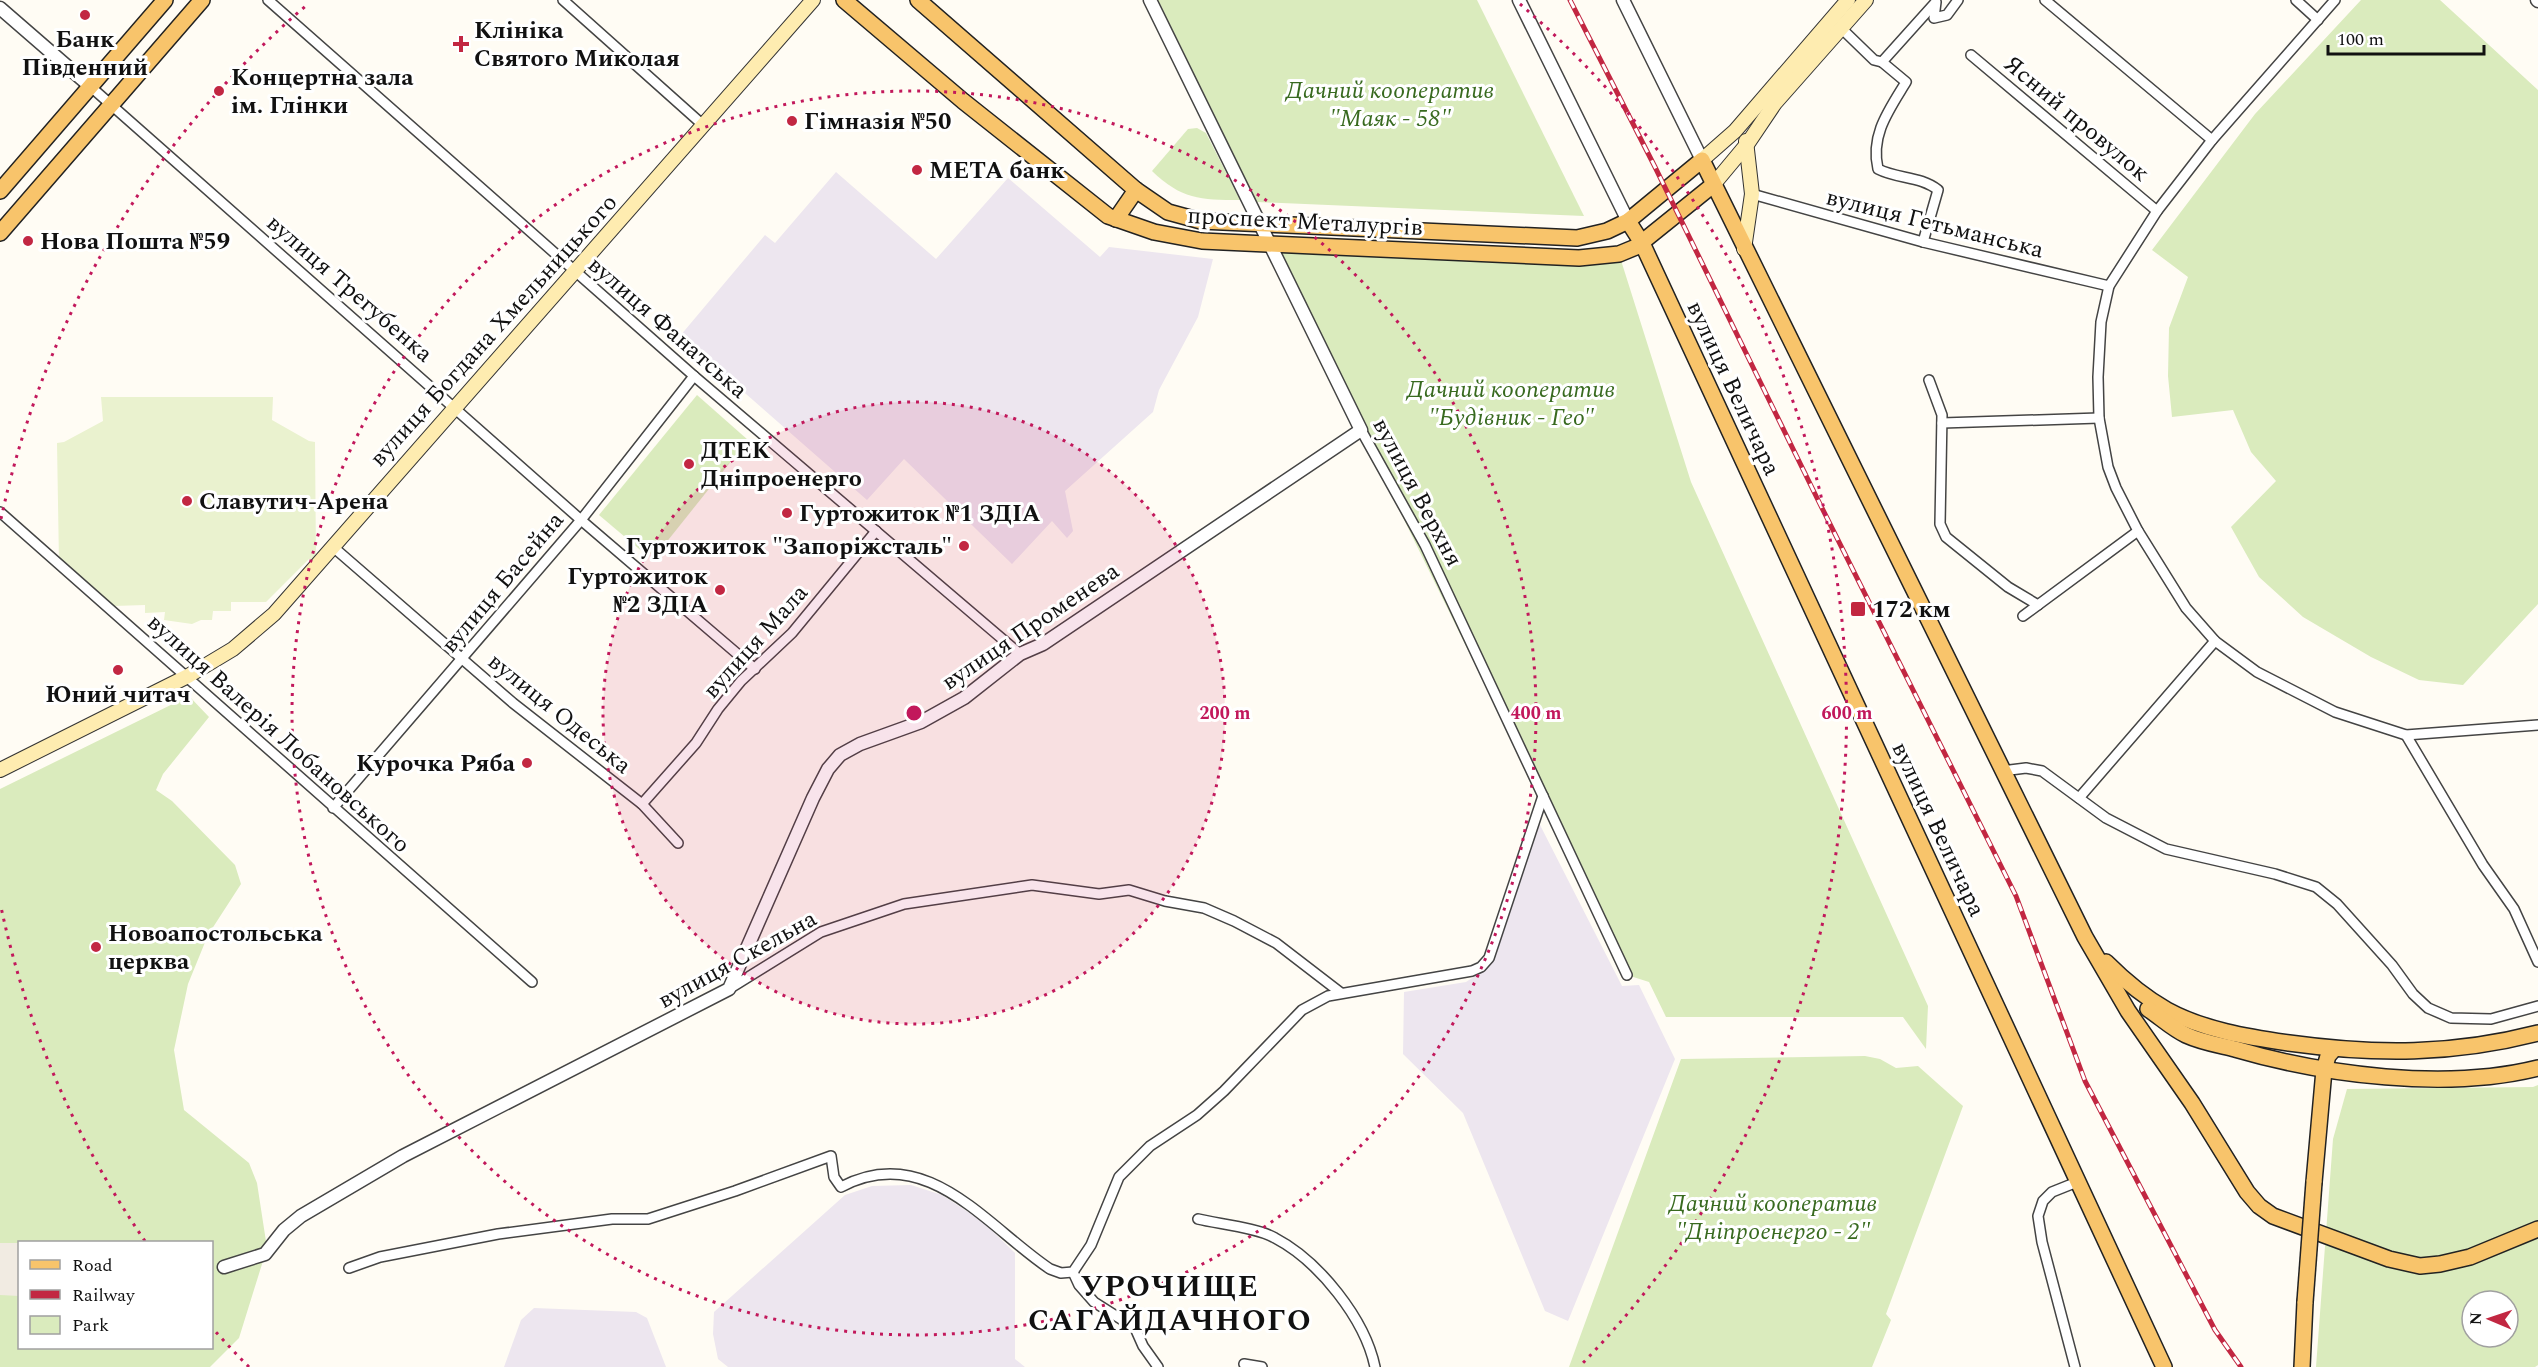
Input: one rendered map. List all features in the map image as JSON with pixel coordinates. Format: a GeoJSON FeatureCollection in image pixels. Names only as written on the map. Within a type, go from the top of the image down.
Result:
{"type":"FeatureCollection","features":[{"type":"Feature","properties":{"kind":"main road"},"geometry":{"type":"LineString","coordinates":[[0,191],[165,0]]}},
{"type":"Feature","properties":{"kind":"main road"},"geometry":{"type":"LineString","coordinates":[[0,233],[202,0]]}},
{"type":"Feature","properties":{"kind":"main road","name":"вулиця Богдана Хмельницького"},"geometry":{"type":"LineString","coordinates":[[0,770],[188,676],[233,649],[274,614],[813,0]]}},
{"type":"Feature","properties":{"kind":"main road","name":"проспект Металургів"},"geometry":{"type":"LineString","coordinates":[[844,0],[963,101],[1108,216],[1154,232],[1202,241],[1578,258],[1619,254],[1642,243],[1713,185]]}},
{"type":"Feature","properties":{"kind":"main road","name":"проспект Металургів"},"geometry":{"type":"LineString","coordinates":[[918,0],[1136,190],[1168,212],[1201,221],[1577,238],[1607,231],[1628,221],[1702,160]]}},
{"type":"Feature","properties":{"kind":"main road"},"geometry":{"type":"LineString","coordinates":[[1848,0],[1735,130],[1702,160],[2085,937],[2128,1011],[2192,1103],[2247,1192],[2259,1206],[2273,1216],[2389,1259],[2420,1266],[2470,1257],[2538,1230]]}},
{"type":"Feature","properties":{"kind":"main road"},"geometry":{"type":"LineString","coordinates":[[1713,185],[1748,143],[1775,103],[1866,0]]}},
{"type":"Feature","properties":{"kind":"main road"},"geometry":{"type":"LineString","coordinates":[[1735,130],[1748,143],[1752,194],[1744,249]]}},
{"type":"Feature","properties":{"kind":"main road"},"geometry":{"type":"LineString","coordinates":[[1116,219],[1136,190]]}},
{"type":"Feature","properties":{"kind":"main road","name":"вулиця Величара"},"geometry":{"type":"LineString","coordinates":[[1628,221],[1642,243],[2164,1367]]}},
{"type":"Feature","properties":{"kind":"main road"},"geometry":{"type":"LineString","coordinates":[[2085,937],[2142,1005],[2186,1035],[2277,1062],[2349,1074],[2462,1078],[2506,1075],[2538,1068]]}},
{"type":"Feature","properties":{"kind":"main road"},"geometry":{"type":"LineString","coordinates":[[2115,971],[2144,995],[2167,1010],[2206,1026],[2247,1037],[2334,1049],[2398,1053],[2476,1045],[2538,1033]]}},
{"type":"Feature","properties":{"kind":"main road"},"geometry":{"type":"LineString","coordinates":[[2302,1367],[2305,1302],[2324,1070],[2328,1056],[2334,1049]]}},
{"type":"Feature","properties":{"kind":"street","name":"вулиця Фанатська"},"geometry":{"type":"LineString","coordinates":[[268,0],[694,376],[1020,654]]}},
{"type":"Feature","properties":{"kind":"street"},"geometry":{"type":"LineString","coordinates":[[563,0],[703,125]]}},
{"type":"Feature","properties":{"kind":"street","name":"вулиця Верхня"},"geometry":{"type":"LineString","coordinates":[[1150,0],[1361,430],[1425,545],[1627,975]]}},
{"type":"Feature","properties":{"kind":"street"},"geometry":{"type":"LineString","coordinates":[[1519,0],[1628,221]]}},
{"type":"Feature","properties":{"kind":"street"},"geometry":{"type":"LineString","coordinates":[[1623,0],[1702,160]]}},
{"type":"Feature","properties":{"kind":"street"},"geometry":{"type":"LineString","coordinates":[[1937,1],[1934,18],[1947,15],[1958,0]]}},
{"type":"Feature","properties":{"kind":"street"},"geometry":{"type":"LineString","coordinates":[[2045,0],[2212,140]]}},
{"type":"Feature","properties":{"kind":"street"},"geometry":{"type":"LineString","coordinates":[[2296,0],[2318,20]]}},
{"type":"Feature","properties":{"kind":"street"},"geometry":{"type":"LineString","coordinates":[[2335,0],[2212,140],[2157,211],[2109,286],[2101,322],[2098,352],[2099,418],[2108,466],[2116,488],[2138,531],[2186,608],[2215,641],[2240,662],[2335,712],[2406,735],[2538,725]]}},
{"type":"Feature","properties":{"kind":"street"},"geometry":{"type":"LineString","coordinates":[[1882,62],[1937,1]]}},
{"type":"Feature","properties":{"kind":"street","name":"вулиця Трегубенка"},"geometry":{"type":"LineString","coordinates":[[0,8],[113,104],[202,187],[580,520],[755,669]]}},
{"type":"Feature","properties":{"kind":"street"},"geometry":{"type":"LineString","coordinates":[[1841,28],[1874,60],[1882,62],[1906,82],[1882,120],[1875,145],[1878,169],[1891,176],[1929,183],[1938,190],[1923,242]]}},
{"type":"Feature","properties":{"kind":"street","name":"Ясний провулок"},"geometry":{"type":"LineString","coordinates":[[1971,55],[2157,211]]}},
{"type":"Feature","properties":{"kind":"street","name":"вулиця Гетьманська"},"geometry":{"type":"LineString","coordinates":[[1752,194],[1923,242],[2109,286]]}},
{"type":"Feature","properties":{"kind":"street","name":"вулиця Басейна"},"geometry":{"type":"LineString","coordinates":[[333,808],[580,520],[694,376]]}},
{"type":"Feature","properties":{"kind":"street"},"geometry":{"type":"LineString","coordinates":[[1929,380],[1938,401],[1942,423],[1940,524],[1946,537],[2008,587],[2038,605]]}},
{"type":"Feature","properties":{"kind":"street"},"geometry":{"type":"LineString","coordinates":[[1942,423],[2099,418]]}},
{"type":"Feature","properties":{"kind":"street","name":"вулиця Променева"},"geometry":{"type":"LineString","coordinates":[[729,989],[813,798],[834,761],[840,755],[860,744],[921,722],[964,698],[1020,654],[1043,644],[1361,430]]}},
{"type":"Feature","properties":{"kind":"street","name":"вулиця Валерія Лобановського"},"geometry":{"type":"LineString","coordinates":[[0,512],[532,982]]}},
{"type":"Feature","properties":{"kind":"street","name":"вулиця Мала"},"geometry":{"type":"LineString","coordinates":[[642,804],[696,743],[717,709],[792,633],[876,531]]}},
{"type":"Feature","properties":{"kind":"street"},"geometry":{"type":"LineString","coordinates":[[2023,615],[2138,531]]}},
{"type":"Feature","properties":{"kind":"street","name":"вулиця Одеська"},"geometry":{"type":"LineString","coordinates":[[332,546],[513,703],[642,804],[678,843]]}},
{"type":"Feature","properties":{"kind":"street"},"geometry":{"type":"LineString","coordinates":[[2079,798],[2215,641]]}},
{"type":"Feature","properties":{"kind":"street"},"geometry":{"type":"LineString","coordinates":[[2406,735],[2483,865],[2514,909],[2538,962]]}},
{"type":"Feature","properties":{"kind":"street"},"geometry":{"type":"LineString","coordinates":[[2002,771],[2026,768],[2042,771],[2106,818],[2166,849],[2275,874],[2316,887],[2337,904],[2392,965],[2413,994],[2428,1008],[2451,1018],[2492,1019],[2538,1006]]}},
{"type":"Feature","properties":{"kind":"street"},"geometry":{"type":"LineString","coordinates":[[1073,1272],[1091,1245],[1119,1177],[1150,1146],[1197,1115],[1224,1091],[1302,1010],[1328,996],[1461,974],[1485,964],[1489,958],[1543,796]]}},
{"type":"Feature","properties":{"kind":"street","name":"вулиця Скельна"},"geometry":{"type":"LineString","coordinates":[[224,1267],[265,1254],[284,1230],[301,1216],[403,1156],[729,989],[821,932],[904,904],[1032,885],[1099,894],[1129,890],[1165,901],[1204,908],[1234,921],[1276,943],[1341,993]]}},
{"type":"Feature","properties":{"kind":"street"},"geometry":{"type":"LineString","coordinates":[[349,1268],[380,1257],[498,1234],[612,1219],[648,1219],[831,1156],[834,1177],[841,1187],[857,1179],[883,1174],[904,1175],[927,1183],[966,1201],[1050,1269],[1061,1273],[1073,1272]]}},
{"type":"Feature","properties":{"kind":"street"},"geometry":{"type":"LineString","coordinates":[[2075,1367],[2045,1253],[2038,1216],[2043,1201],[2052,1192],[2077,1182]]}},
{"type":"Feature","properties":{"kind":"street"},"geometry":{"type":"LineString","coordinates":[[1198,1218],[1273,1236],[1298,1252],[1316,1269],[1360,1324],[1371,1347],[1375,1367]]}},
{"type":"Feature","properties":{"kind":"street"},"geometry":{"type":"LineString","coordinates":[[1073,1272],[1086,1294],[1135,1328],[1143,1346],[1158,1367]]}},
{"type":"Feature","properties":{"kind":"street"},"geometry":{"type":"LineString","coordinates":[[1244,1364],[1262,1367]]}},
{"type":"Feature","properties":{"kind":"shaded area"},"geometry":{"type":"Polygon","coordinates":[[[836,172],[936,259],[1008,178],[1100,257],[1109,247],[1213,259],[1198,317],[1159,390],[1153,412],[1065,491],[1073,531],[1067,538],[1052,521],[1012,564],[904,459],[867,500],[680,336],[765,235],[775,243],[836,172]]]}},
{"type":"Feature","properties":{"kind":"shaded area"},"geometry":{"type":"Polygon","coordinates":[[[1539,823],[1622,986],[1639,985],[1675,1059],[1568,1321],[1545,1311],[1463,1113],[1403,1054],[1404,992],[1466,982],[1490,966],[1539,823]]]}},
{"type":"Feature","properties":{"kind":"shaded area"},"geometry":{"type":"Polygon","coordinates":[[[911,1185],[942,1195],[982,1221],[1015,1253],[1015,1359],[1025,1367],[728,1367],[718,1359],[713,1334],[714,1312],[845,1195],[872,1186],[911,1185]]]}},
{"type":"Feature","properties":{"kind":"shaded area"},"geometry":{"type":"Polygon","coordinates":[[[0,1243],[18,1243],[18,1296],[0,1295],[0,1243]]]}},
{"type":"Feature","properties":{"kind":"shaded area"},"geometry":{"type":"Polygon","coordinates":[[[534,1308],[636,1312],[647,1318],[666,1367],[504,1367],[521,1320],[534,1308]]]}},
{"type":"Feature","properties":{"kind":"green space","name":"Дачний кооператив \"Маяк - 58\""},"geometry":{"type":"Polygon","coordinates":[[[1158,0],[1477,0],[1584,216],[1257,202],[1158,0]]]}},
{"type":"Feature","properties":{"kind":"green space"},"geometry":{"type":"Polygon","coordinates":[[[2361,0],[2440,0],[2538,90],[2538,604],[2463,685],[2419,680],[2371,657],[2303,617],[2259,577],[2231,527],[2276,481],[2251,452],[2233,410],[2172,417],[2168,376],[2169,328],[2188,277],[2152,250],[2255,114],[2361,0]]]}},
{"type":"Feature","properties":{"kind":"green space"},"geometry":{"type":"Polygon","coordinates":[[[1197,128],[1206,133],[1240,200],[1192,196],[1172,187],[1152,171],[1188,129],[1197,128]]]}},
{"type":"Feature","properties":{"kind":"green space","name":"Дачний кооператив \"Будівник - Гео\""},"geometry":{"type":"Polygon","coordinates":[[[1269,244],[1619,254],[1691,482],[1928,1006],[1926,1049],[1903,1017],[1666,1017],[1649,982],[1627,975],[1269,244]]]}},
{"type":"Feature","properties":{"kind":"green space"},"geometry":{"type":"Polygon","coordinates":[[[697,395],[748,440],[657,554],[644,553],[599,515],[697,395]]]}},
{"type":"Feature","properties":{"kind":"green space","name":"Славутич-Арена"},"geometry":{"type":"Polygon","coordinates":[[[101,397],[273,397],[272,420],[309,441],[315,442],[316,560],[309,559],[266,602],[231,602],[231,611],[213,611],[212,620],[201,620],[192,624],[164,620],[165,612],[145,613],[145,605],[114,606],[59,563],[57,443],[64,442],[103,421],[101,397]]]}},
{"type":"Feature","properties":{"kind":"green space"},"geometry":{"type":"Polygon","coordinates":[[[189,696],[209,717],[163,774],[156,790],[172,801],[235,865],[241,884],[208,935],[188,984],[174,1050],[184,1110],[249,1163],[257,1183],[267,1248],[239,1338],[210,1367],[0,1367],[0,789],[189,696]]]}},
{"type":"Feature","properties":{"kind":"green space","name":"Дачний кооператив \"Дніпроенерго - 2\""},"geometry":{"type":"Polygon","coordinates":[[[1865,1056],[1880,1059],[1896,1068],[1918,1066],[1963,1106],[1886,1314],[1891,1320],[1872,1367],[1569,1367],[1681,1059],[1865,1056]]]}},
{"type":"Feature","properties":{"kind":"green space"},"geometry":{"type":"Polygon","coordinates":[[[2538,1085],[2538,1365],[2535,1367],[2316,1367],[2333,1139],[2347,1089],[2533,1087],[2538,1085]]]}},
{"type":"Feature","properties":{"kind":"railway"},"geometry":{"type":"LineString","coordinates":[[1570,0],[2016,896],[2085,1081],[2215,1330],[2241,1367]]}},
{"type":"Feature","properties":{"kind":"place","name":"Банк Південний"},"geometry":{"type":"Point","coordinates":[85,15]}},
{"type":"Feature","properties":{"kind":"place","name":"Клініка Святого Миколая"},"geometry":{"type":"Point","coordinates":[461,44]}},
{"type":"Feature","properties":{"kind":"place","name":"Концертна зала ім. Глінки"},"geometry":{"type":"Point","coordinates":[219,91]}},
{"type":"Feature","properties":{"kind":"place","name":"Гімназія №50"},"geometry":{"type":"Point","coordinates":[792,121]}},
{"type":"Feature","properties":{"kind":"place","name":"МЕТА банк"},"geometry":{"type":"Point","coordinates":[917,170]}},
{"type":"Feature","properties":{"kind":"place","name":"Нова Пошта №59"},"geometry":{"type":"Point","coordinates":[28,241]}},
{"type":"Feature","properties":{"kind":"place","name":"ДТЕК Дніпроенерго"},"geometry":{"type":"Point","coordinates":[689,464]}},
{"type":"Feature","properties":{"kind":"place","name":"Славутич-Арена"},"geometry":{"type":"Point","coordinates":[187,501]}},
{"type":"Feature","properties":{"kind":"place","name":"Гуртожиток №1 ЗДІА"},"geometry":{"type":"Point","coordinates":[787,513]}},
{"type":"Feature","properties":{"kind":"place","name":"Гуртожиток \"Запоріжсталь\""},"geometry":{"type":"Point","coordinates":[964,546]}},
{"type":"Feature","properties":{"kind":"place","name":"Гуртожиток №2 ЗДІА"},"geometry":{"type":"Point","coordinates":[720,590]}},
{"type":"Feature","properties":{"kind":"place","name":"172 км"},"geometry":{"type":"Point","coordinates":[1858,609]}},
{"type":"Feature","properties":{"kind":"place","name":"Юний читач"},"geometry":{"type":"Point","coordinates":[118,670]}},
{"type":"Feature","properties":{"kind":"place","name":"Курочка Ряба"},"geometry":{"type":"Point","coordinates":[527,763]}},
{"type":"Feature","properties":{"kind":"place","name":"Новоапостольська церква"},"geometry":{"type":"Point","coordinates":[96,947]}},
{"type":"Feature","properties":{"kind":"district","name":"УРОЧИЩЕ САГАЙДАЧНОГО"},"geometry":{"type":"Point","coordinates":[1170,1303]}}]}
